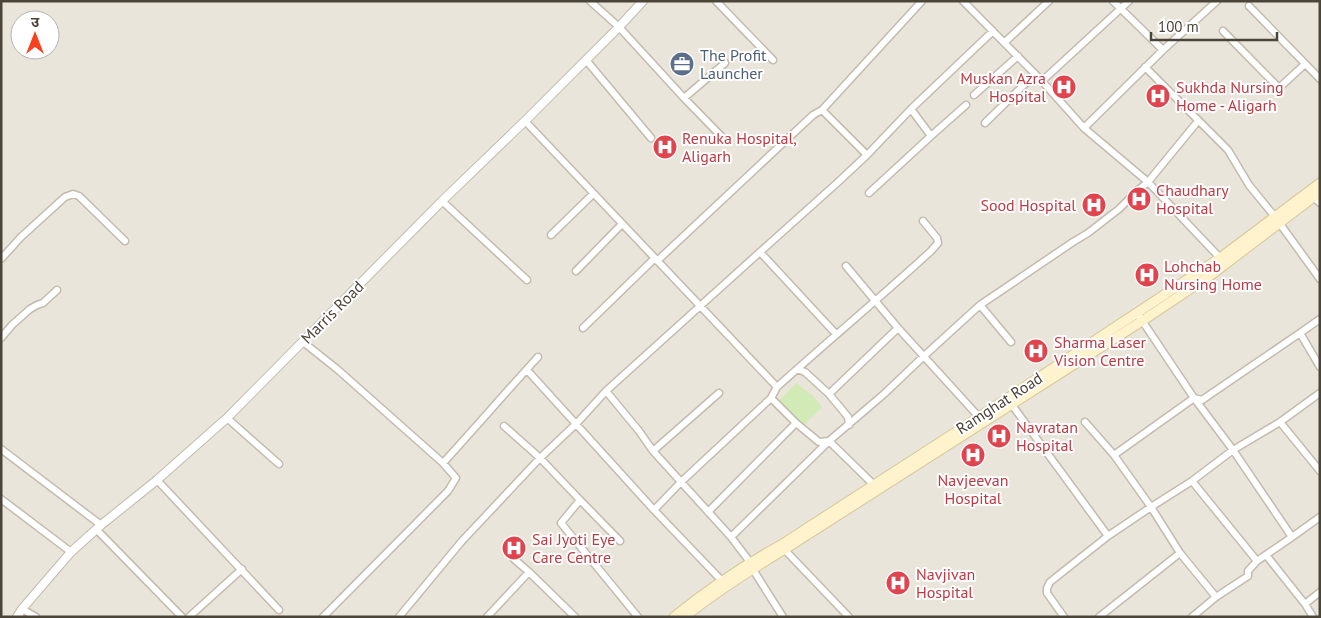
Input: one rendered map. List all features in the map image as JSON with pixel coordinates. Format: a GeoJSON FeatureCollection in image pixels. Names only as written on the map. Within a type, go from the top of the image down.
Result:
{"type":"FeatureCollection","features":[{"type":"Feature","properties":{"kind":"main road","name":"Ramghat Road"},"geometry":{"type":"LineString","coordinates":[[674,617],[697,598],[1012,405],[1223,261],[1277,220],[1315,196],[1320,183]]}},
{"type":"Feature","properties":{"kind":"main road","name":"Ramghat Road"},"geometry":{"type":"LineString","coordinates":[[783,547],[873,484],[1140,317]]}},
{"type":"Feature","properties":{"kind":"main road","name":"Ramghat Road"},"geometry":{"type":"LineString","coordinates":[[684,617],[751,565]]}},
{"type":"Feature","properties":{"kind":"street"},"geometry":{"type":"LineString","coordinates":[[590,1],[619,27],[723,138]]}},
{"type":"Feature","properties":{"kind":"street","name":"Marris Road"},"geometry":{"type":"LineString","coordinates":[[17,617],[71,552],[227,418],[643,1]]}},
{"type":"Feature","properties":{"kind":"street"},"geometry":{"type":"LineString","coordinates":[[716,1],[774,60]]}},
{"type":"Feature","properties":{"kind":"street"},"geometry":{"type":"LineString","coordinates":[[584,328],[813,115],[822,110],[922,1]]}},
{"type":"Feature","properties":{"kind":"street"},"geometry":{"type":"LineString","coordinates":[[963,1],[1005,42],[1084,128],[1148,182],[1223,261]]}},
{"type":"Feature","properties":{"kind":"street"},"geometry":{"type":"LineString","coordinates":[[1005,42],[1049,1]]}},
{"type":"Feature","properties":{"kind":"street"},"geometry":{"type":"LineString","coordinates":[[1113,1],[1163,50]]}},
{"type":"Feature","properties":{"kind":"street"},"geometry":{"type":"LineString","coordinates":[[1042,81],[1129,1]]}},
{"type":"Feature","properties":{"kind":"street"},"geometry":{"type":"LineString","coordinates":[[1084,128],[1145,67],[1217,1]]}},
{"type":"Feature","properties":{"kind":"street"},"geometry":{"type":"LineString","coordinates":[[1249,6],[1320,79]]}},
{"type":"Feature","properties":{"kind":"street"},"geometry":{"type":"LineString","coordinates":[[399,617],[462,541],[540,458],[577,424],[606,391],[837,183],[993,31]]}},
{"type":"Feature","properties":{"kind":"street"},"geometry":{"type":"LineString","coordinates":[[1223,31],[1279,88],[1305,64]]}},
{"type":"Feature","properties":{"kind":"street"},"geometry":{"type":"LineString","coordinates":[[974,95],[1018,56]]}},
{"type":"Feature","properties":{"kind":"street"},"geometry":{"type":"LineString","coordinates":[[586,60],[651,138]]}},
{"type":"Feature","properties":{"kind":"street"},"geometry":{"type":"LineString","coordinates":[[684,98],[725,63]]}},
{"type":"Feature","properties":{"kind":"street"},"geometry":{"type":"LineString","coordinates":[[1145,67],[1228,150],[1249,185],[1320,279]]}},
{"type":"Feature","properties":{"kind":"street"},"geometry":{"type":"LineString","coordinates":[[985,123],[1035,74]]}},
{"type":"Feature","properties":{"kind":"street"},"geometry":{"type":"LineString","coordinates":[[869,192],[966,105]]}},
{"type":"Feature","properties":{"kind":"street"},"geometry":{"type":"LineString","coordinates":[[911,109],[931,136]]}},
{"type":"Feature","properties":{"kind":"street"},"geometry":{"type":"LineString","coordinates":[[822,110],[867,155]]}},
{"type":"Feature","properties":{"kind":"street"},"geometry":{"type":"LineString","coordinates":[[525,121],[778,387]]}},
{"type":"Feature","properties":{"kind":"street"},"geometry":{"type":"LineString","coordinates":[[731,537],[829,441],[884,394],[980,305],[1119,210],[1148,182],[1198,121]]}},
{"type":"Feature","properties":{"kind":"street"},"geometry":{"type":"LineString","coordinates":[[1,259],[21,237],[65,197],[73,194],[80,196],[125,241]]}},
{"type":"Feature","properties":{"kind":"street"},"geometry":{"type":"LineString","coordinates":[[551,235],[593,194]]}},
{"type":"Feature","properties":{"kind":"street"},"geometry":{"type":"LineString","coordinates":[[442,201],[528,280]]}},
{"type":"Feature","properties":{"kind":"street"},"geometry":{"type":"LineString","coordinates":[[654,510],[681,482],[771,398],[778,387],[797,369],[931,251],[938,242],[937,238],[923,221]]}},
{"type":"Feature","properties":{"kind":"street"},"geometry":{"type":"LineString","coordinates":[[576,272],[622,224]]}},
{"type":"Feature","properties":{"kind":"street"},"geometry":{"type":"LineString","coordinates":[[760,252],[836,334]]}},
{"type":"Feature","properties":{"kind":"street"},"geometry":{"type":"LineString","coordinates":[[846,266],[875,302],[979,417]]}},
{"type":"Feature","properties":{"kind":"street"},"geometry":{"type":"LineString","coordinates":[[1,338],[30,309],[43,303],[57,290]]}},
{"type":"Feature","properties":{"kind":"street"},"geometry":{"type":"LineString","coordinates":[[980,305],[1011,342]]}},
{"type":"Feature","properties":{"kind":"street"},"geometry":{"type":"LineString","coordinates":[[1140,317],[1292,538]]}},
{"type":"Feature","properties":{"kind":"street"},"geometry":{"type":"LineString","coordinates":[[1114,455],[1194,398],[1202,400],[1320,319]]}},
{"type":"Feature","properties":{"kind":"street"},"geometry":{"type":"LineString","coordinates":[[829,394],[898,328]]}},
{"type":"Feature","properties":{"kind":"street"},"geometry":{"type":"LineString","coordinates":[[1300,333],[1320,368]]}},
{"type":"Feature","properties":{"kind":"street"},"geometry":{"type":"LineString","coordinates":[[304,342],[337,368],[443,462],[456,478],[448,491],[323,617]]}},
{"type":"Feature","properties":{"kind":"street"},"geometry":{"type":"LineString","coordinates":[[443,462],[538,357]]}},
{"type":"Feature","properties":{"kind":"street"},"geometry":{"type":"LineString","coordinates":[[797,369],[805,372],[829,394],[848,417],[849,425]]}},
{"type":"Feature","properties":{"kind":"street"},"geometry":{"type":"LineString","coordinates":[[527,370],[654,510],[723,582]]}},
{"type":"Feature","properties":{"kind":"street"},"geometry":{"type":"LineString","coordinates":[[606,391],[653,451],[731,537],[751,565],[783,617]]}},
{"type":"Feature","properties":{"kind":"street"},"geometry":{"type":"LineString","coordinates":[[653,451],[719,393]]}},
{"type":"Feature","properties":{"kind":"street"},"geometry":{"type":"LineString","coordinates":[[1063,616],[1047,593],[1050,582],[1108,536],[1151,506],[1192,481],[1233,450],[1280,422],[1320,393]]}},
{"type":"Feature","properties":{"kind":"street"},"geometry":{"type":"LineString","coordinates":[[771,398],[796,423],[819,442],[829,441]]}},
{"type":"Feature","properties":{"kind":"street"},"geometry":{"type":"LineString","coordinates":[[1012,405],[1108,536]]}},
{"type":"Feature","properties":{"kind":"street"},"geometry":{"type":"LineString","coordinates":[[227,418],[279,464]]}},
{"type":"Feature","properties":{"kind":"street"},"geometry":{"type":"LineString","coordinates":[[1085,422],[1114,455],[1151,506],[1180,553],[1216,597]]}},
{"type":"Feature","properties":{"kind":"street"},"geometry":{"type":"LineString","coordinates":[[1280,422],[1320,472]]}},
{"type":"Feature","properties":{"kind":"street"},"geometry":{"type":"LineString","coordinates":[[708,512],[796,423]]}},
{"type":"Feature","properties":{"kind":"street"},"geometry":{"type":"LineString","coordinates":[[504,426],[540,458],[620,541]]}},
{"type":"Feature","properties":{"kind":"street"},"geometry":{"type":"LineString","coordinates":[[829,441],[873,484]]}},
{"type":"Feature","properties":{"kind":"street"},"geometry":{"type":"LineString","coordinates":[[1,449],[99,527],[182,617]]}},
{"type":"Feature","properties":{"kind":"street"},"geometry":{"type":"LineString","coordinates":[[156,480],[279,610]]}},
{"type":"Feature","properties":{"kind":"street"},"geometry":{"type":"LineString","coordinates":[[1192,481],[1257,561]]}},
{"type":"Feature","properties":{"kind":"street"},"geometry":{"type":"LineString","coordinates":[[1,499],[71,552]]}},
{"type":"Feature","properties":{"kind":"street"},"geometry":{"type":"LineString","coordinates":[[580,500],[561,524],[638,617]]}},
{"type":"Feature","properties":{"kind":"street"},"geometry":{"type":"LineString","coordinates":[[1192,617],[1216,597],[1248,576],[1248,571],[1257,561],[1320,518]]}},
{"type":"Feature","properties":{"kind":"street"},"geometry":{"type":"LineString","coordinates":[[783,547],[849,617]]}},
{"type":"Feature","properties":{"kind":"street"},"geometry":{"type":"LineString","coordinates":[[1099,617],[1180,553]]}},
{"type":"Feature","properties":{"kind":"street"},"geometry":{"type":"LineString","coordinates":[[1266,555],[1313,617]]}},
{"type":"Feature","properties":{"kind":"street"},"geometry":{"type":"LineString","coordinates":[[514,559],[575,617]]}},
{"type":"Feature","properties":{"kind":"street"},"geometry":{"type":"LineString","coordinates":[[189,617],[242,569]]}},
{"type":"Feature","properties":{"kind":"street"},"geometry":{"type":"LineString","coordinates":[[488,617],[529,572]]}},
{"type":"Feature","properties":{"kind":"street"},"geometry":{"type":"LineString","coordinates":[[1305,604],[1320,592]]}},
{"type":"Feature","properties":{"kind":"street"},"geometry":{"type":"LineString","coordinates":[[22,609],[36,617]]}},
{"type":"Feature","properties":{"kind":"shaded area"},"geometry":{"type":"Polygon","coordinates":[[[1,1],[1320,1],[1320,617],[1,617],[1,1]]]}},
{"type":"Feature","properties":{"kind":"green space"},"geometry":{"type":"Polygon","coordinates":[[[796,383],[812,395],[822,407],[801,428],[779,401],[796,383]]]}},
{"type":"Feature","properties":{"kind":"place","name":"The Profit Launcher"},"geometry":{"type":"Point","coordinates":[682,64]}},
{"type":"Feature","properties":{"kind":"place","name":"Muskan Azra Hospital"},"geometry":{"type":"Point","coordinates":[1064,87]}},
{"type":"Feature","properties":{"kind":"place","name":"Sukhda Nursing Home - Aligarh"},"geometry":{"type":"Point","coordinates":[1158,96]}},
{"type":"Feature","properties":{"kind":"place","name":"Renuka Hospital, Aligarh"},"geometry":{"type":"Point","coordinates":[665,147]}},
{"type":"Feature","properties":{"kind":"place","name":"Chaudhary Hospital"},"geometry":{"type":"Point","coordinates":[1139,199]}},
{"type":"Feature","properties":{"kind":"place","name":"Sood Hospital"},"geometry":{"type":"Point","coordinates":[1094,205]}},
{"type":"Feature","properties":{"kind":"place","name":"Lohchab Nursing Home"},"geometry":{"type":"Point","coordinates":[1147,275]}},
{"type":"Feature","properties":{"kind":"place","name":"Sharma Laser Vision Centre"},"geometry":{"type":"Point","coordinates":[1036,351]}},
{"type":"Feature","properties":{"kind":"place","name":"Navratan Hospital"},"geometry":{"type":"Point","coordinates":[999,436]}},
{"type":"Feature","properties":{"kind":"place","name":"Navjeevan Hospital"},"geometry":{"type":"Point","coordinates":[973,455]}},
{"type":"Feature","properties":{"kind":"place","name":"Sai Jyoti Eye Care Centre"},"geometry":{"type":"Point","coordinates":[514,548]}},
{"type":"Feature","properties":{"kind":"place","name":"Navjivan Hospital"},"geometry":{"type":"Point","coordinates":[898,583]}}]}
